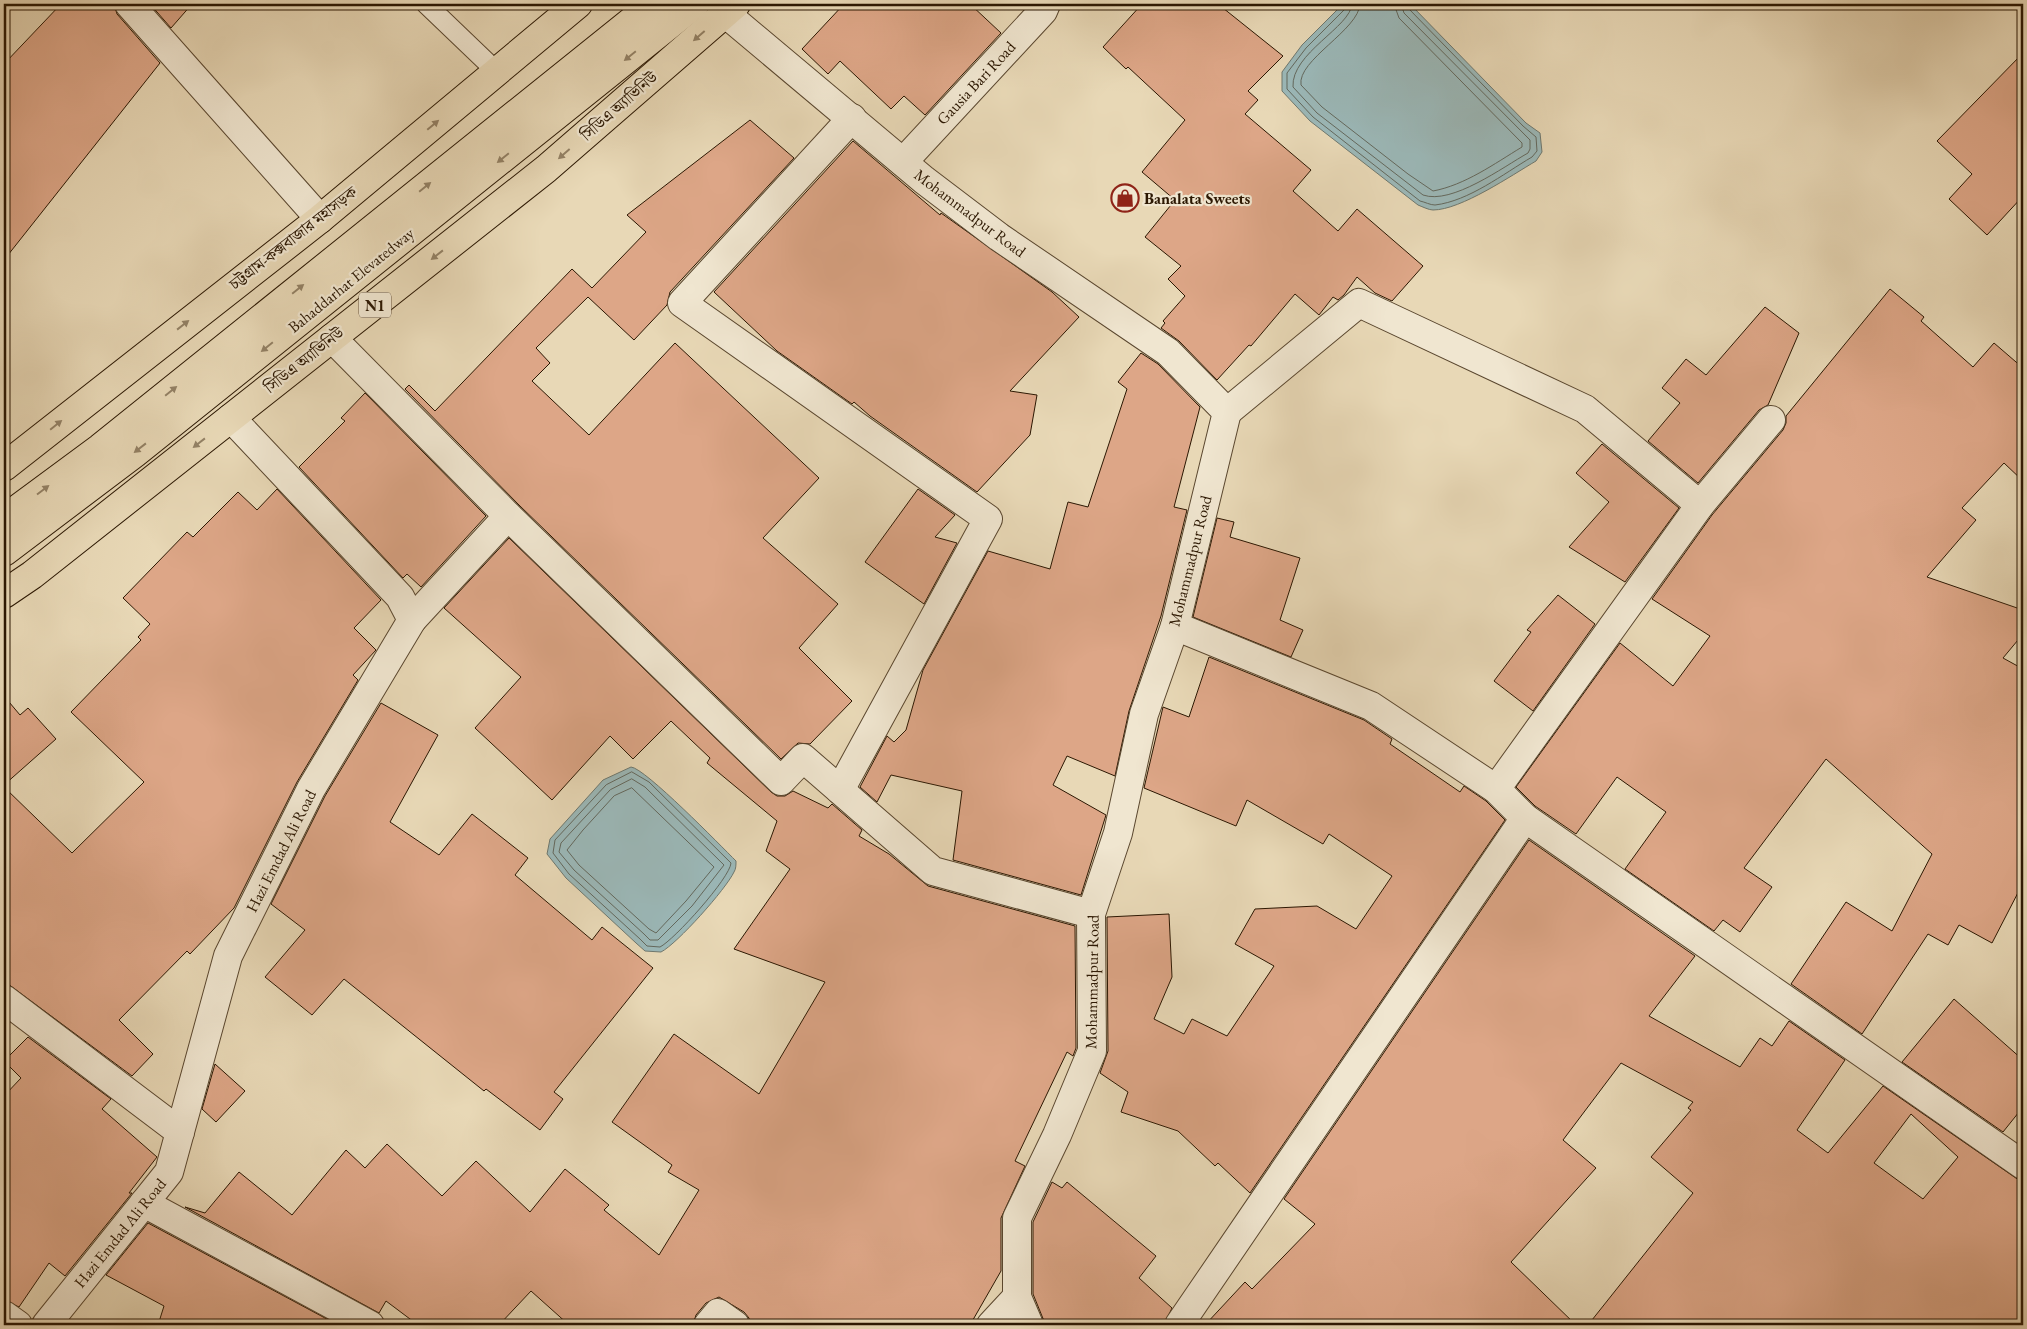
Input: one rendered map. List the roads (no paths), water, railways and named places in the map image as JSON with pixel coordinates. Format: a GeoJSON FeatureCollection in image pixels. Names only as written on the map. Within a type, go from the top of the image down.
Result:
{"type":"FeatureCollection","features":[{"type":"Feature","properties":{"kind":"highway","name":"চট্টগ্রাম-কক্সবাজার মহাসড়ক"},"geometry":{"type":"LineString","coordinates":[[4,467],[320,219],[578,4]]}},
{"type":"Feature","properties":{"kind":"highway","name":"Bahaddarhat Elevatedway"},"geometry":{"type":"LineString","coordinates":[[4,519],[100,448],[653,4]]}},
{"type":"Feature","properties":{"kind":"highway","name":"Bahaddarhat Elevatedway"},"geometry":{"type":"LineString","coordinates":[[4,552],[135,452],[695,4]]}},
{"type":"Feature","properties":{"kind":"highway","name":"সিডিএ অ্যাভিনিউ"},"geometry":{"type":"LineString","coordinates":[[4,594],[32,575],[546,169],[731,8]]}},
{"type":"Feature","properties":{"kind":"street"},"geometry":{"type":"LineString","coordinates":[[129,4],[320,219]]}},
{"type":"Feature","properties":{"kind":"street","name":"Gausia Bari Road"},"geometry":{"type":"LineString","coordinates":[[904,162],[1043,11],[1046,4]]}},
{"type":"Feature","properties":{"kind":"street","name":"Mohammadpur Road"},"geometry":{"type":"LineString","coordinates":[[731,8],[852,118],[904,162],[999,237],[1168,352],[1227,412],[1175,626],[1144,714],[1118,833],[1091,914],[1092,1050],[1057,1135],[1017,1218],[1017,1297],[1029,1325]]}},
{"type":"Feature","properties":{"kind":"street"},"geometry":{"type":"LineString","coordinates":[[840,790],[988,519],[682,303],[852,118]]}},
{"type":"Feature","properties":{"kind":"street"},"geometry":{"type":"LineString","coordinates":[[1227,412],[1359,303],[1585,409],[1700,505]]}},
{"type":"Feature","properties":{"kind":"street"},"geometry":{"type":"LineString","coordinates":[[332,338],[508,516],[781,781],[803,758],[933,871],[1091,914]]}},
{"type":"Feature","properties":{"kind":"street"},"geometry":{"type":"LineString","coordinates":[[231,418],[400,597],[412,620]]}},
{"type":"Feature","properties":{"kind":"street"},"geometry":{"type":"LineString","coordinates":[[1496,788],[1700,505],[1771,420]]}},
{"type":"Feature","properties":{"kind":"street","name":"Hazi Emdad Ali Road"},"geometry":{"type":"LineString","coordinates":[[46,1325],[169,1172],[228,956],[311,789],[412,620],[508,516]]}},
{"type":"Feature","properties":{"kind":"street"},"geometry":{"type":"LineString","coordinates":[[1175,626],[1371,706],[1496,788],[1525,818],[2023,1165]]}},
{"type":"Feature","properties":{"kind":"street"},"geometry":{"type":"LineString","coordinates":[[1179,1325],[1525,818]]}},
{"type":"Feature","properties":{"kind":"street"},"geometry":{"type":"LineString","coordinates":[[4,999],[180,1132]]}},
{"type":"Feature","properties":{"kind":"street"},"geometry":{"type":"LineString","coordinates":[[144,1203],[370,1325]]}},
{"type":"Feature","properties":{"kind":"street"},"geometry":{"type":"LineString","coordinates":[[991,1325],[1017,1297]]}},
{"type":"Feature","properties":{"kind":"street"},"geometry":{"type":"LineString","coordinates":[[708,1325],[718,1313],[735,1325]]}},
{"type":"Feature","properties":{"kind":"street"},"geometry":{"type":"LineString","coordinates":[[4,1316],[18,1325]]}},
{"type":"Feature","properties":{"kind":"lane"},"geometry":{"type":"LineString","coordinates":[[426,4],[497,72]]}},
{"type":"Feature","properties":{"kind":"water"},"geometry":{"type":"Polygon","coordinates":[[[1343,4],[1410,4],[1526,123],[1540,133],[1542,152],[1536,161],[1472,198],[1458,204],[1431,210],[1418,205],[1310,121],[1282,91],[1282,72],[1302,45],[1343,4]]]}},
{"type":"Feature","properties":{"kind":"water"},"geometry":{"type":"Polygon","coordinates":[[[631,767],[639,771],[666,793],[736,861],[734,872],[712,903],[678,939],[661,952],[645,951],[566,878],[547,854],[550,839],[603,780],[631,767]]]}},
{"type":"Feature","properties":{"kind":"place","name":"Banalata Sweets"},"geometry":{"type":"Point","coordinates":[1125,198]}}]}
